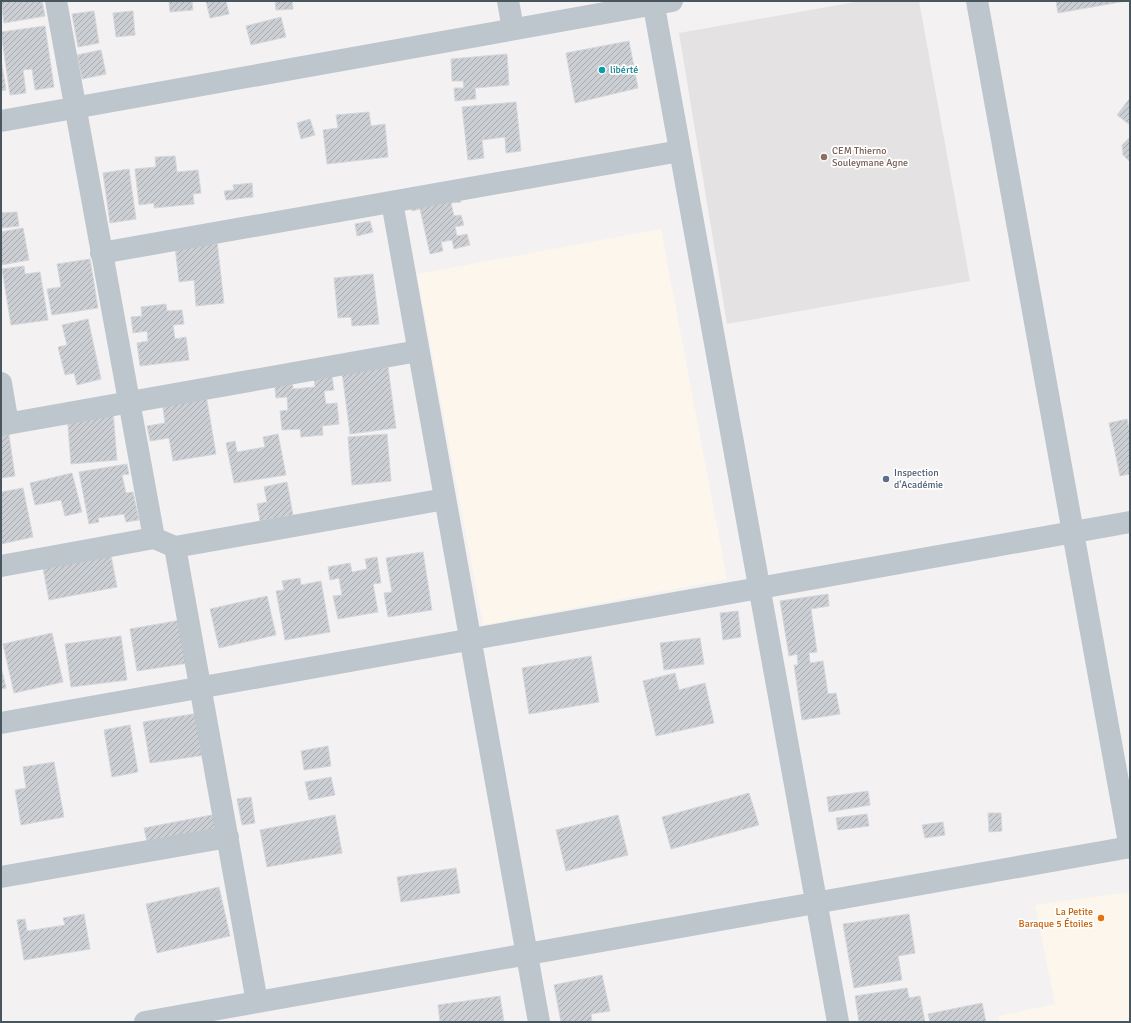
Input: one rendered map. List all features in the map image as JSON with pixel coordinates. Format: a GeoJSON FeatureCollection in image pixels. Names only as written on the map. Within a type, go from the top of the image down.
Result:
{"type":"FeatureCollection","features":[{"type":"Feature","properties":{"kind":"street"},"geometry":{"type":"LineString","coordinates":[[56,1],[128,403],[154,538]]}},
{"type":"Feature","properties":{"kind":"street"},"geometry":{"type":"LineString","coordinates":[[508,1],[513,30]]}},
{"type":"Feature","properties":{"kind":"street"},"geometry":{"type":"LineString","coordinates":[[145,1022],[1130,847],[977,1]]}},
{"type":"Feature","properties":{"kind":"street"},"geometry":{"type":"LineString","coordinates":[[1,120],[513,30],[659,2],[680,150],[838,1022]]}},
{"type":"Feature","properties":{"kind":"street"},"geometry":{"type":"LineString","coordinates":[[101,253],[680,150]]}},
{"type":"Feature","properties":{"kind":"street"},"geometry":{"type":"LineString","coordinates":[[392,202],[539,1022]]}},
{"type":"Feature","properties":{"kind":"street"},"geometry":{"type":"LineString","coordinates":[[1,383],[5,425],[418,351]]}},
{"type":"Feature","properties":{"kind":"street"},"geometry":{"type":"LineString","coordinates":[[1,566],[154,538],[175,547],[445,499]]}},
{"type":"Feature","properties":{"kind":"street"},"geometry":{"type":"LineString","coordinates":[[1,723],[1130,522]]}},
{"type":"Feature","properties":{"kind":"street"},"geometry":{"type":"LineString","coordinates":[[175,547],[257,1002]]}},
{"type":"Feature","properties":{"kind":"street"},"geometry":{"type":"LineString","coordinates":[[1,877],[228,836]]}},
{"type":"Feature","properties":{"kind":"shaded area","name":"CEM Thierno Souleymane Agne"},"geometry":{"type":"Polygon","coordinates":[[[861,1],[919,1],[970,281],[727,324],[679,33],[861,1]]]}},
{"type":"Feature","properties":{"kind":"shaded area"},"geometry":{"type":"Polygon","coordinates":[[[661,229],[727,579],[483,625],[417,274],[661,229]]]}},
{"type":"Feature","properties":{"kind":"shaded area"},"geometry":{"type":"Polygon","coordinates":[[[1130,892],[1130,1022],[999,1022],[999,1016],[1055,1004],[1035,905],[1130,892]]]}},
{"type":"Feature","properties":{"kind":"building"},"geometry":{"type":"Polygon","coordinates":[[[1,1],[42,1],[45,16],[4,23],[1,1]]]}},
{"type":"Feature","properties":{"kind":"building"},"geometry":{"type":"Polygon","coordinates":[[[169,1],[192,1],[193,10],[170,12],[169,1]]]}},
{"type":"Feature","properties":{"kind":"building"},"geometry":{"type":"Polygon","coordinates":[[[206,1],[226,1],[229,14],[210,18],[206,1]]]}},
{"type":"Feature","properties":{"kind":"building"},"geometry":{"type":"Polygon","coordinates":[[[275,1],[292,1],[293,9],[276,10],[275,1]]]}},
{"type":"Feature","properties":{"kind":"building"},"geometry":{"type":"Polygon","coordinates":[[[1056,1],[1126,1],[1058,13],[1056,1]]]}},
{"type":"Feature","properties":{"kind":"building"},"geometry":{"type":"Polygon","coordinates":[[[94,11],[99,43],[78,47],[72,14],[94,11]]]}},
{"type":"Feature","properties":{"kind":"building"},"geometry":{"type":"Polygon","coordinates":[[[133,11],[135,35],[116,37],[113,13],[133,11]]]}},
{"type":"Feature","properties":{"kind":"building"},"geometry":{"type":"Polygon","coordinates":[[[281,17],[286,37],[251,45],[246,26],[281,17]]]}},
{"type":"Feature","properties":{"kind":"building"},"geometry":{"type":"Polygon","coordinates":[[[45,26],[54,87],[35,90],[32,69],[23,70],[26,93],[10,95],[1,32],[45,26]]]}},
{"type":"Feature","properties":{"kind":"building","name":"libérté"},"geometry":{"type":"Polygon","coordinates":[[[629,41],[638,88],[575,103],[566,53],[629,41]]]}},
{"type":"Feature","properties":{"kind":"building"},"geometry":{"type":"Polygon","coordinates":[[[101,50],[106,74],[82,79],[77,55],[101,50]]]}},
{"type":"Feature","properties":{"kind":"building"},"geometry":{"type":"Polygon","coordinates":[[[507,54],[509,85],[475,88],[476,99],[455,101],[454,88],[464,88],[463,81],[452,81],[451,59],[507,54]]]}},
{"type":"Feature","properties":{"kind":"building"},"geometry":{"type":"Polygon","coordinates":[[[1,59],[6,90],[1,91],[1,59]]]}},
{"type":"Feature","properties":{"kind":"building"},"geometry":{"type":"Polygon","coordinates":[[[1130,98],[1130,125],[1117,115],[1130,98]]]}},
{"type":"Feature","properties":{"kind":"building"},"geometry":{"type":"Polygon","coordinates":[[[516,102],[521,151],[506,153],[505,137],[482,140],[484,158],[468,160],[462,107],[516,102]]]}},
{"type":"Feature","properties":{"kind":"building"},"geometry":{"type":"Polygon","coordinates":[[[369,112],[371,126],[385,124],[388,157],[327,164],[323,130],[338,128],[336,115],[369,112]]]}},
{"type":"Feature","properties":{"kind":"building"},"geometry":{"type":"Polygon","coordinates":[[[310,119],[315,135],[301,139],[297,123],[310,119]]]}},
{"type":"Feature","properties":{"kind":"building"},"geometry":{"type":"Polygon","coordinates":[[[1129,138],[1130,162],[1123,155],[1122,145],[1129,138]]]}},
{"type":"Feature","properties":{"kind":"building"},"geometry":{"type":"Polygon","coordinates":[[[175,156],[177,172],[198,170],[201,193],[193,194],[194,204],[154,208],[154,203],[139,205],[135,169],[156,167],[155,157],[175,156]]]}},
{"type":"Feature","properties":{"kind":"building"},"geometry":{"type":"Polygon","coordinates":[[[129,169],[136,219],[110,223],[103,173],[129,169]]]}},
{"type":"Feature","properties":{"kind":"building"},"geometry":{"type":"Polygon","coordinates":[[[252,183],[253,197],[226,200],[224,191],[234,190],[233,185],[252,183]]]}},
{"type":"Feature","properties":{"kind":"building"},"geometry":{"type":"Polygon","coordinates":[[[458,188],[461,202],[451,203],[454,216],[461,215],[464,225],[455,227],[457,236],[467,234],[470,245],[454,249],[452,240],[441,242],[443,251],[430,254],[420,209],[412,211],[410,199],[458,188]]]}},
{"type":"Feature","properties":{"kind":"building"},"geometry":{"type":"Polygon","coordinates":[[[17,212],[19,226],[1,228],[1,213],[17,212]]]}},
{"type":"Feature","properties":{"kind":"building"},"geometry":{"type":"Polygon","coordinates":[[[370,221],[373,232],[357,236],[355,224],[370,221]]]}},
{"type":"Feature","properties":{"kind":"building"},"geometry":{"type":"Polygon","coordinates":[[[23,228],[29,260],[1,265],[1,232],[23,228]]]}},
{"type":"Feature","properties":{"kind":"building"},"geometry":{"type":"Polygon","coordinates":[[[217,241],[224,303],[196,306],[194,280],[179,282],[175,246],[217,241]]]}},
{"type":"Feature","properties":{"kind":"building"},"geometry":{"type":"Polygon","coordinates":[[[90,259],[98,308],[52,315],[47,289],[61,287],[57,264],[90,259]]]}},
{"type":"Feature","properties":{"kind":"building"},"geometry":{"type":"Polygon","coordinates":[[[24,266],[25,274],[40,272],[48,320],[11,325],[2,269],[24,266]]]}},
{"type":"Feature","properties":{"kind":"building"},"geometry":{"type":"Polygon","coordinates":[[[373,274],[379,324],[352,326],[351,317],[338,318],[334,278],[373,274]]]}},
{"type":"Feature","properties":{"kind":"building"},"geometry":{"type":"Polygon","coordinates":[[[166,304],[167,311],[182,310],[184,324],[173,325],[175,339],[186,337],[189,360],[140,366],[137,343],[148,341],[147,331],[133,333],[131,317],[142,316],[141,307],[166,304]]]}},
{"type":"Feature","properties":{"kind":"building"},"geometry":{"type":"Polygon","coordinates":[[[88,319],[101,379],[77,385],[74,373],[65,375],[58,347],[67,345],[62,325],[88,319]]]}},
{"type":"Feature","properties":{"kind":"building"},"geometry":{"type":"Polygon","coordinates":[[[388,367],[396,428],[350,434],[342,372],[388,367]]]}},
{"type":"Feature","properties":{"kind":"building"},"geometry":{"type":"Polygon","coordinates":[[[332,376],[334,390],[324,391],[326,404],[337,403],[339,424],[322,426],[323,435],[301,437],[300,429],[282,430],[280,411],[288,410],[287,397],[276,398],[274,379],[292,378],[293,389],[315,387],[314,378],[332,376]]]}},
{"type":"Feature","properties":{"kind":"building"},"geometry":{"type":"Polygon","coordinates":[[[206,395],[216,454],[173,461],[169,438],[150,441],[147,426],[165,423],[162,401],[206,395]]]}},
{"type":"Feature","properties":{"kind":"building"},"geometry":{"type":"Polygon","coordinates":[[[113,411],[117,460],[71,464],[67,414],[113,411]]]}},
{"type":"Feature","properties":{"kind":"building"},"geometry":{"type":"Polygon","coordinates":[[[1127,419],[1130,433],[1130,474],[1120,476],[1109,423],[1127,419]]]}},
{"type":"Feature","properties":{"kind":"building"},"geometry":{"type":"Polygon","coordinates":[[[8,429],[15,476],[1,478],[1,431],[8,429]]]}},
{"type":"Feature","properties":{"kind":"building"},"geometry":{"type":"Polygon","coordinates":[[[278,434],[286,475],[234,483],[226,443],[235,441],[237,452],[265,447],[263,437],[278,434]]]}},
{"type":"Feature","properties":{"kind":"building"},"geometry":{"type":"Polygon","coordinates":[[[387,434],[391,481],[352,485],[348,437],[387,434]]]}},
{"type":"Feature","properties":{"kind":"building"},"geometry":{"type":"Polygon","coordinates":[[[127,464],[129,474],[122,475],[126,493],[133,492],[139,520],[126,522],[124,514],[98,518],[99,522],[89,524],[79,472],[127,464]]]}},
{"type":"Feature","properties":{"kind":"building"},"geometry":{"type":"Polygon","coordinates":[[[72,473],[82,512],[65,516],[61,500],[35,505],[30,483],[72,473]]]}},
{"type":"Feature","properties":{"kind":"building"},"geometry":{"type":"Polygon","coordinates":[[[287,482],[293,515],[260,521],[257,504],[267,502],[264,487],[287,482]]]}},
{"type":"Feature","properties":{"kind":"building"},"geometry":{"type":"Polygon","coordinates":[[[23,488],[33,537],[1,544],[1,492],[23,488]]]}},
{"type":"Feature","properties":{"kind":"building"},"geometry":{"type":"Polygon","coordinates":[[[110,550],[117,587],[49,600],[42,563],[110,550]]]}},
{"type":"Feature","properties":{"kind":"building"},"geometry":{"type":"Polygon","coordinates":[[[423,552],[432,610],[388,617],[384,593],[392,592],[386,558],[423,552]]]}},
{"type":"Feature","properties":{"kind":"building"},"geometry":{"type":"Polygon","coordinates":[[[377,557],[381,583],[373,584],[378,612],[338,619],[333,596],[342,595],[339,578],[330,580],[328,567],[350,563],[352,572],[367,569],[365,559],[377,557]]]}},
{"type":"Feature","properties":{"kind":"building"},"geometry":{"type":"Polygon","coordinates":[[[300,578],[301,585],[321,581],[330,632],[285,640],[276,591],[284,590],[282,581],[300,578]]]}},
{"type":"Feature","properties":{"kind":"building"},"geometry":{"type":"Polygon","coordinates":[[[828,594],[829,606],[811,609],[817,652],[809,653],[810,663],[823,661],[828,694],[836,693],[840,714],[802,720],[794,665],[798,665],[797,654],[789,656],[780,601],[828,594]]]}},
{"type":"Feature","properties":{"kind":"building"},"geometry":{"type":"Polygon","coordinates":[[[267,596],[276,635],[219,648],[210,609],[267,596]]]}},
{"type":"Feature","properties":{"kind":"building"},"geometry":{"type":"Polygon","coordinates":[[[738,611],[741,637],[723,640],[720,613],[738,611]]]}},
{"type":"Feature","properties":{"kind":"building"},"geometry":{"type":"Polygon","coordinates":[[[181,620],[189,663],[137,671],[130,629],[181,620]]]}},
{"type":"Feature","properties":{"kind":"building"},"geometry":{"type":"Polygon","coordinates":[[[52,633],[63,682],[14,693],[3,644],[52,633]]]}},
{"type":"Feature","properties":{"kind":"building"},"geometry":{"type":"Polygon","coordinates":[[[121,636],[127,680],[71,687],[65,644],[121,636]]]}},
{"type":"Feature","properties":{"kind":"building"},"geometry":{"type":"Polygon","coordinates":[[[700,638],[704,664],[664,670],[660,643],[700,638]]]}},
{"type":"Feature","properties":{"kind":"building"},"geometry":{"type":"Polygon","coordinates":[[[591,656],[599,702],[529,714],[522,668],[591,656]]]}},
{"type":"Feature","properties":{"kind":"building"},"geometry":{"type":"Polygon","coordinates":[[[1,667],[6,688],[1,689],[1,667]]]}},
{"type":"Feature","properties":{"kind":"building"},"geometry":{"type":"Polygon","coordinates":[[[675,673],[679,690],[705,683],[714,723],[656,736],[643,681],[675,673]]]}},
{"type":"Feature","properties":{"kind":"building"},"geometry":{"type":"Polygon","coordinates":[[[199,713],[206,755],[150,763],[143,722],[199,713]]]}},
{"type":"Feature","properties":{"kind":"building"},"geometry":{"type":"Polygon","coordinates":[[[130,725],[138,772],[112,777],[104,730],[130,725]]]}},
{"type":"Feature","properties":{"kind":"building"},"geometry":{"type":"Polygon","coordinates":[[[328,746],[331,766],[304,770],[301,751],[328,746]]]}},
{"type":"Feature","properties":{"kind":"building"},"geometry":{"type":"Polygon","coordinates":[[[54,762],[64,817],[21,825],[15,790],[26,788],[23,767],[54,762]]]}},
{"type":"Feature","properties":{"kind":"building"},"geometry":{"type":"Polygon","coordinates":[[[331,777],[335,795],[309,800],[305,782],[331,777]]]}},
{"type":"Feature","properties":{"kind":"building"},"geometry":{"type":"Polygon","coordinates":[[[868,791],[870,805],[829,812],[827,797],[868,791]]]}},
{"type":"Feature","properties":{"kind":"building"},"geometry":{"type":"Polygon","coordinates":[[[749,793],[759,825],[671,849],[662,817],[749,793]]]}},
{"type":"Feature","properties":{"kind":"building"},"geometry":{"type":"Polygon","coordinates":[[[251,797],[255,823],[242,825],[237,799],[251,797]]]}},
{"type":"Feature","properties":{"kind":"building"},"geometry":{"type":"Polygon","coordinates":[[[988,813],[1001,813],[1002,831],[989,832],[988,813]]]}},
{"type":"Feature","properties":{"kind":"building"},"geometry":{"type":"Polygon","coordinates":[[[217,814],[222,837],[149,851],[144,828],[217,814]]]}},
{"type":"Feature","properties":{"kind":"building"},"geometry":{"type":"Polygon","coordinates":[[[867,814],[869,826],[838,830],[836,818],[867,814]]]}},
{"type":"Feature","properties":{"kind":"building"},"geometry":{"type":"Polygon","coordinates":[[[335,815],[342,853],[267,867],[260,830],[335,815]]]}},
{"type":"Feature","properties":{"kind":"building"},"geometry":{"type":"Polygon","coordinates":[[[618,815],[628,855],[566,871],[556,830],[618,815]]]}},
{"type":"Feature","properties":{"kind":"building"},"geometry":{"type":"Polygon","coordinates":[[[943,822],[945,835],[925,838],[922,825],[943,822]]]}},
{"type":"Feature","properties":{"kind":"building"},"geometry":{"type":"Polygon","coordinates":[[[456,868],[460,893],[401,902],[397,877],[456,868]]]}},
{"type":"Feature","properties":{"kind":"building"},"geometry":{"type":"Polygon","coordinates":[[[219,887],[230,936],[157,953],[146,904],[219,887]]]}},
{"type":"Feature","properties":{"kind":"building"},"geometry":{"type":"Polygon","coordinates":[[[84,914],[90,949],[24,960],[17,920],[25,919],[27,931],[65,925],[63,918],[84,914]]]}},
{"type":"Feature","properties":{"kind":"building"},"geometry":{"type":"Polygon","coordinates":[[[909,914],[915,953],[898,956],[902,980],[854,988],[843,924],[909,914]]]}},
{"type":"Feature","properties":{"kind":"building"},"geometry":{"type":"Polygon","coordinates":[[[602,975],[610,1011],[591,1014],[592,1022],[561,1022],[554,985],[602,975]]]}},
{"type":"Feature","properties":{"kind":"building"},"geometry":{"type":"Polygon","coordinates":[[[907,988],[909,998],[920,996],[925,1022],[859,1022],[855,996],[907,988]]]}},
{"type":"Feature","properties":{"kind":"building"},"geometry":{"type":"Polygon","coordinates":[[[500,996],[504,1022],[440,1022],[438,1005],[500,996]]]}},
{"type":"Feature","properties":{"kind":"building"},"geometry":{"type":"Polygon","coordinates":[[[982,1003],[986,1022],[930,1022],[928,1014],[982,1003]]]}},
{"type":"Feature","properties":{"kind":"place","name":"libérté"},"geometry":{"type":"Point","coordinates":[602,70]}},
{"type":"Feature","properties":{"kind":"place","name":"CEM Thierno Souleymane Agne"},"geometry":{"type":"Point","coordinates":[824,157]}},
{"type":"Feature","properties":{"kind":"place","name":"Inspection d'Académie"},"geometry":{"type":"Point","coordinates":[886,479]}},
{"type":"Feature","properties":{"kind":"place","name":"La Petite Baraque 5 Étoiles"},"geometry":{"type":"Point","coordinates":[1101,918]}}]}
